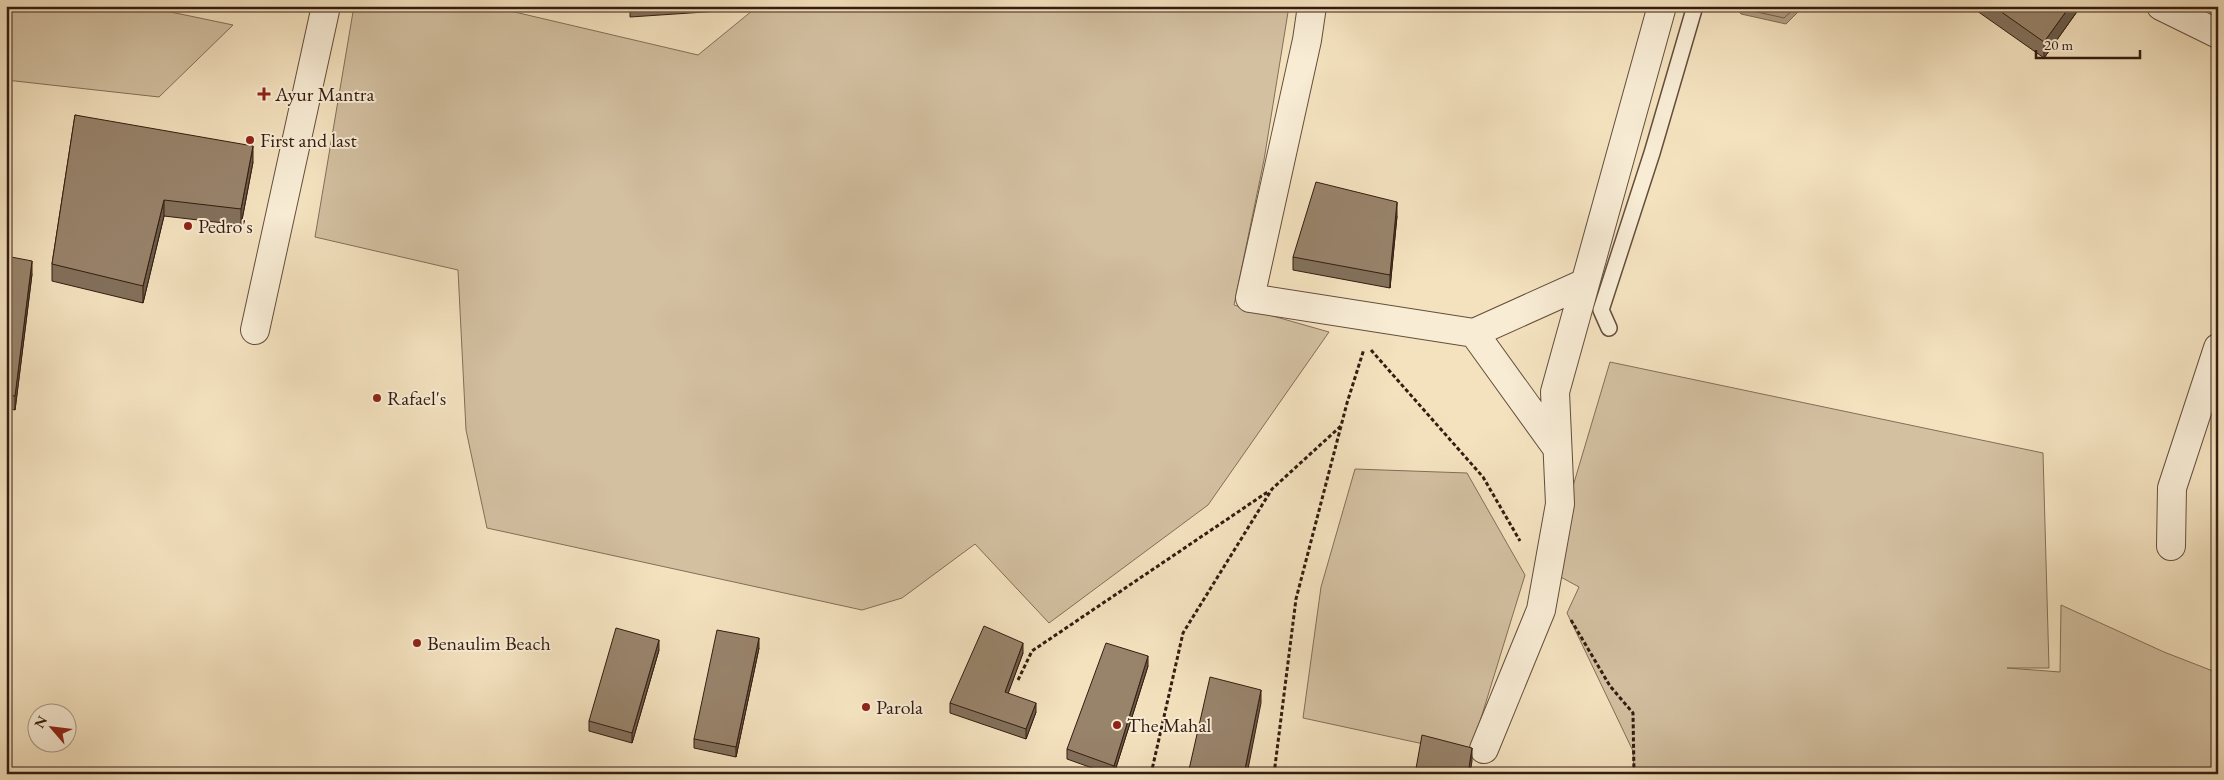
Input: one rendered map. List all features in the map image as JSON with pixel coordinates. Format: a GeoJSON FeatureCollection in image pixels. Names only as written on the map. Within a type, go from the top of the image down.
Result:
{"type":"FeatureCollection","features":[{"type":"Feature","properties":{"kind":"street"},"geometry":{"type":"LineString","coordinates":[[255,330],[326,6]]}},
{"type":"Feature","properties":{"kind":"street"},"geometry":{"type":"LineString","coordinates":[[1312,6],[1307,40],[1250,298],[1474,333],[1585,283]]}},
{"type":"Feature","properties":{"kind":"street"},"geometry":{"type":"LineString","coordinates":[[1484,749],[1541,610],[1560,504],[1555,392],[1662,6]]}},
{"type":"Feature","properties":{"kind":"street"},"geometry":{"type":"LineString","coordinates":[[2161,6],[2218,34]]}},
{"type":"Feature","properties":{"kind":"street"},"geometry":{"type":"LineString","coordinates":[[1474,333],[1557,448]]}},
{"type":"Feature","properties":{"kind":"street"},"geometry":{"type":"LineString","coordinates":[[2171,546],[2172,488],[2218,348]]}},
{"type":"Feature","properties":{"kind":"lane"},"geometry":{"type":"LineString","coordinates":[[1609,328],[1601,310],[1652,153],[1695,6]]}},
{"type":"Feature","properties":{"kind":"path"},"geometry":{"type":"LineString","coordinates":[[1274,774],[1296,599],[1347,403],[1366,344],[1444,430],[1483,477],[1524,549]]}},
{"type":"Feature","properties":{"kind":"path"},"geometry":{"type":"LineString","coordinates":[[1018,680],[1032,651],[1272,489],[1342,425]]}},
{"type":"Feature","properties":{"kind":"path"},"geometry":{"type":"LineString","coordinates":[[1151,774],[1183,633],[1272,489]]}},
{"type":"Feature","properties":{"kind":"path"},"geometry":{"type":"LineString","coordinates":[[1547,579],[1610,686],[1633,713],[1634,774]]}},
{"type":"Feature","properties":{"kind":"shaded area"},"geometry":{"type":"Polygon","coordinates":[[[6,6],[142,6],[233,25],[159,97],[6,80],[6,6]]]}},
{"type":"Feature","properties":{"kind":"shaded area"},"geometry":{"type":"Polygon","coordinates":[[[354,6],[489,6],[698,55],[758,6],[1289,6],[1264,160],[1234,305],[1329,332],[1208,505],[1049,623],[975,544],[902,598],[862,610],[487,528],[466,430],[458,270],[315,237],[354,6]]]}},
{"type":"Feature","properties":{"kind":"shaded area"},"geometry":{"type":"Polygon","coordinates":[[[1610,362],[2043,453],[2049,668],[2007,668],[2060,672],[2061,605],[2164,652],[2218,673],[2218,774],[1634,774],[1633,751],[1567,613],[1579,587],[1548,570],[1610,362]]]}},
{"type":"Feature","properties":{"kind":"shaded area"},"geometry":{"type":"Polygon","coordinates":[[[1355,469],[1467,473],[1525,575],[1470,754],[1303,718],[1321,587],[1355,469]]]}},
{"type":"Feature","properties":{"kind":"water"},"geometry":{"type":"Polygon","coordinates":[[[1735,6],[1804,6],[1786,24],[1741,14],[1735,6]]]}},
{"type":"Feature","properties":{"kind":"building"},"geometry":{"type":"Polygon","coordinates":[[[630,6],[652,6],[630,8],[630,6]]]}},
{"type":"Feature","properties":{"kind":"building"},"geometry":{"type":"Polygon","coordinates":[[[1993,6],[2070,6],[2044,42],[1993,6]]]}},
{"type":"Feature","properties":{"kind":"building"},"geometry":{"type":"Polygon","coordinates":[[[75,115],[253,146],[241,209],[164,200],[143,286],[52,264],[75,115]]]}},
{"type":"Feature","properties":{"kind":"building"},"geometry":{"type":"Polygon","coordinates":[[[1316,182],[1397,202],[1390,275],[1293,257],[1316,182]]]}},
{"type":"Feature","properties":{"kind":"building"},"geometry":{"type":"Polygon","coordinates":[[[6,256],[32,261],[15,396],[6,395],[6,256]]]}},
{"type":"Feature","properties":{"kind":"building"},"geometry":{"type":"Polygon","coordinates":[[[984,626],[1023,643],[1005,692],[1036,703],[1026,729],[950,703],[984,626]]]}},
{"type":"Feature","properties":{"kind":"building"},"geometry":{"type":"Polygon","coordinates":[[[616,628],[659,640],[632,733],[589,721],[616,628]]]}},
{"type":"Feature","properties":{"kind":"building"},"geometry":{"type":"Polygon","coordinates":[[[717,630],[759,638],[736,747],[694,739],[717,630]]]}},
{"type":"Feature","properties":{"kind":"building"},"geometry":{"type":"Polygon","coordinates":[[[1106,643],[1148,656],[1114,766],[1067,749],[1106,643]]]}},
{"type":"Feature","properties":{"kind":"building"},"geometry":{"type":"Polygon","coordinates":[[[1210,677],[1261,690],[1244,774],[1188,774],[1210,677]]]}},
{"type":"Feature","properties":{"kind":"building"},"geometry":{"type":"Polygon","coordinates":[[[1422,735],[1472,748],[1468,774],[1415,774],[1422,735]]]}},
{"type":"Feature","properties":{"kind":"place","name":"Ayur Mantra"},"geometry":{"type":"Point","coordinates":[264,94]}},
{"type":"Feature","properties":{"kind":"place","name":"First and last"},"geometry":{"type":"Point","coordinates":[250,140]}},
{"type":"Feature","properties":{"kind":"place","name":"Pedro's"},"geometry":{"type":"Point","coordinates":[188,226]}},
{"type":"Feature","properties":{"kind":"place","name":"Rafael's"},"geometry":{"type":"Point","coordinates":[377,398]}},
{"type":"Feature","properties":{"kind":"place","name":"Benaulim Beach"},"geometry":{"type":"Point","coordinates":[417,643]}},
{"type":"Feature","properties":{"kind":"place","name":"Parola"},"geometry":{"type":"Point","coordinates":[866,707]}},
{"type":"Feature","properties":{"kind":"place","name":"The Mahal"},"geometry":{"type":"Point","coordinates":[1117,725]}}]}
